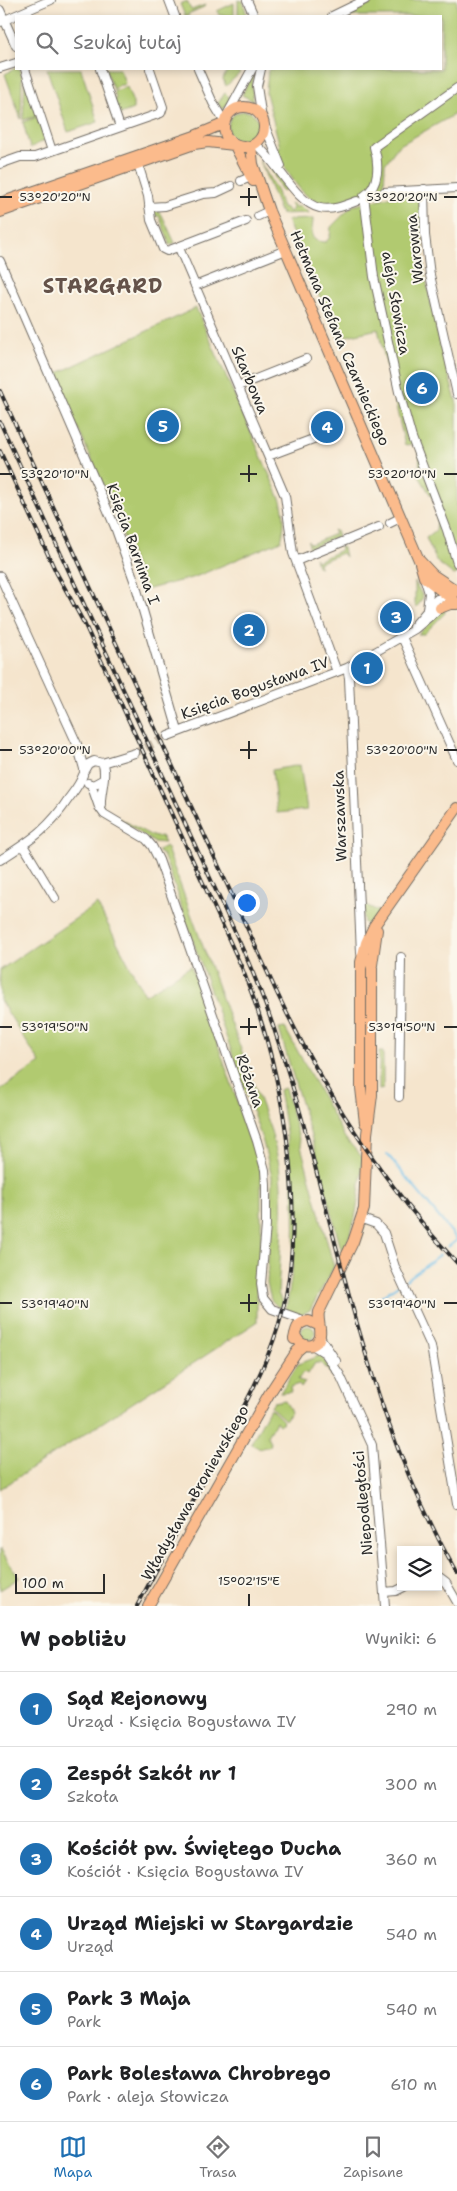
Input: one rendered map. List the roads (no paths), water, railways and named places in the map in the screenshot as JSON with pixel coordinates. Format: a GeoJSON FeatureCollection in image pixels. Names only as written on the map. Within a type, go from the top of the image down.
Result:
{"type":"FeatureCollection","features":[{"type":"Feature","properties":{"kind":"main road"},"geometry":{"type":"LineString","coordinates":[[0,202],[195,136],[225,119],[236,108],[247,107],[256,111],[263,120],[262,136],[253,145],[245,147],[201,143],[0,212]]}},
{"type":"Feature","properties":{"kind":"main road"},"geometry":{"type":"LineString","coordinates":[[225,119],[226,138],[234,145]]}},
{"type":"Feature","properties":{"kind":"main road","name":"Hetmana Stefana Czarnieckiego"},"geometry":{"type":"LineString","coordinates":[[234,145],[246,179],[269,211]]}},
{"type":"Feature","properties":{"kind":"main road","name":"Hetmana Stefana Czarnieckiego"},"geometry":{"type":"LineString","coordinates":[[253,145],[253,164],[269,211],[419,560]]}},
{"type":"Feature","properties":{"kind":"main road"},"geometry":{"type":"LineString","coordinates":[[419,560],[424,577],[452,589]]}},
{"type":"Feature","properties":{"kind":"main road"},"geometry":{"type":"LineString","coordinates":[[419,560],[432,575],[452,589],[457,603],[440,608]]}},
{"type":"Feature","properties":{"kind":"main road"},"geometry":{"type":"LineString","coordinates":[[361,961],[381,916],[457,808]]}},
{"type":"Feature","properties":{"kind":"main road","name":"Warszawska"},"geometry":{"type":"LineString","coordinates":[[311,1322],[319,1312],[362,1219],[365,1195],[367,1134],[372,1095],[372,968],[374,931]]}},
{"type":"Feature","properties":{"kind":"main road"},"geometry":{"type":"LineString","coordinates":[[361,961],[370,959],[372,968]]}},
{"type":"Feature","properties":{"kind":"main road","name":"Warszawska"},"geometry":{"type":"LineString","coordinates":[[361,961],[361,1088],[367,1134]]}},
{"type":"Feature","properties":{"kind":"main road"},"geometry":{"type":"LineString","coordinates":[[361,1088],[364,1093],[372,1095]]}},
{"type":"Feature","properties":{"kind":"main road"},"geometry":{"type":"LineString","coordinates":[[308,1345],[298,1341],[296,1331],[311,1322],[320,1337]]}},
{"type":"Feature","properties":{"kind":"main road","name":"Władysława Broniewskiego"},"geometry":{"type":"LineString","coordinates":[[148,1606],[269,1394],[292,1348],[296,1331]]}},
{"type":"Feature","properties":{"kind":"main road","name":"Władysława Broniewskiego"},"geometry":{"type":"LineString","coordinates":[[269,1394],[279,1382],[296,1351],[320,1337]]}},
{"type":"Feature","properties":{"kind":"street"},"geometry":{"type":"LineString","coordinates":[[16,15],[51,0]]}},
{"type":"Feature","properties":{"kind":"street"},"geometry":{"type":"LineString","coordinates":[[169,0],[175,15]]}},
{"type":"Feature","properties":{"kind":"street"},"geometry":{"type":"LineString","coordinates":[[247,0],[254,15]]}},
{"type":"Feature","properties":{"kind":"street"},"geometry":{"type":"LineString","coordinates":[[334,15],[365,0]]}},
{"type":"Feature","properties":{"kind":"street"},"geometry":{"type":"LineString","coordinates":[[0,10],[2,21],[15,44]]}},
{"type":"Feature","properties":{"kind":"street"},"geometry":{"type":"LineString","coordinates":[[2,21],[15,15]]}},
{"type":"Feature","properties":{"kind":"street"},"geometry":{"type":"LineString","coordinates":[[0,68],[15,63]]}},
{"type":"Feature","properties":{"kind":"street"},"geometry":{"type":"LineString","coordinates":[[25,70],[52,151]]}},
{"type":"Feature","properties":{"kind":"street"},"geometry":{"type":"LineString","coordinates":[[100,70],[120,127]]}},
{"type":"Feature","properties":{"kind":"street"},"geometry":{"type":"LineString","coordinates":[[0,164],[20,158],[35,157],[161,113],[163,107],[150,70]]}},
{"type":"Feature","properties":{"kind":"street"},"geometry":{"type":"LineString","coordinates":[[198,70],[216,107],[225,119],[251,70]]}},
{"type":"Feature","properties":{"kind":"street"},"geometry":{"type":"LineString","coordinates":[[260,71],[257,93],[263,120],[284,175]]}},
{"type":"Feature","properties":{"kind":"street","name":"aleja Słowicza"},"geometry":{"type":"LineString","coordinates":[[457,88],[374,146],[377,164],[376,183],[374,188],[364,196],[374,277],[399,392],[415,447],[447,530],[457,563]]}},
{"type":"Feature","properties":{"kind":"street"},"geometry":{"type":"LineString","coordinates":[[253,145],[266,152],[301,198],[308,204],[320,208],[339,207],[357,201]]}},
{"type":"Feature","properties":{"kind":"street"},"geometry":{"type":"LineString","coordinates":[[138,164],[148,196],[151,220],[164,249],[167,251],[246,221]]}},
{"type":"Feature","properties":{"kind":"street"},"geometry":{"type":"LineString","coordinates":[[149,207],[165,206],[203,194],[216,193],[232,186]]}},
{"type":"Feature","properties":{"kind":"street"},"geometry":{"type":"LineString","coordinates":[[384,192],[457,188]]}},
{"type":"Feature","properties":{"kind":"street","name":"Warowna"},"geometry":{"type":"LineString","coordinates":[[424,189],[428,265],[457,394]]}},
{"type":"Feature","properties":{"kind":"street"},"geometry":{"type":"LineString","coordinates":[[258,216],[269,211]]}},
{"type":"Feature","properties":{"kind":"street","name":"Skarbowa"},"geometry":{"type":"LineString","coordinates":[[179,248],[288,504],[290,542],[335,673]]}},
{"type":"Feature","properties":{"kind":"street"},"geometry":{"type":"LineString","coordinates":[[195,286],[286,250]]}},
{"type":"Feature","properties":{"kind":"street","name":"Księcia Barnima I"},"geometry":{"type":"LineString","coordinates":[[0,261],[115,527],[138,592],[178,731]]}},
{"type":"Feature","properties":{"kind":"street"},"geometry":{"type":"LineString","coordinates":[[238,386],[306,360]]}},
{"type":"Feature","properties":{"kind":"street"},"geometry":{"type":"LineString","coordinates":[[268,456],[337,430]]}},
{"type":"Feature","properties":{"kind":"street"},"geometry":{"type":"LineString","coordinates":[[390,523],[400,518]]}},
{"type":"Feature","properties":{"kind":"street"},"geometry":{"type":"LineString","coordinates":[[296,561],[379,527]]}},
{"type":"Feature","properties":{"kind":"street"},"geometry":{"type":"LineString","coordinates":[[0,576],[77,744],[84,772],[99,807],[104,814]]}},
{"type":"Feature","properties":{"kind":"street"},"geometry":{"type":"LineString","coordinates":[[424,577],[428,593],[427,610]]}},
{"type":"Feature","properties":{"kind":"street","name":"Księcia Bogusława IV"},"geometry":{"type":"LineString","coordinates":[[168,736],[347,668],[425,622],[440,608],[452,589]]}},
{"type":"Feature","properties":{"kind":"street","name":"Księcia Bogusława IV"},"geometry":{"type":"LineString","coordinates":[[403,636],[438,597],[452,589]]}},
{"type":"Feature","properties":{"kind":"street"},"geometry":{"type":"LineString","coordinates":[[403,636],[457,760]]}},
{"type":"Feature","properties":{"kind":"street","name":"Warszawska"},"geometry":{"type":"LineString","coordinates":[[347,668],[350,678],[361,961]]}},
{"type":"Feature","properties":{"kind":"street"},"geometry":{"type":"LineString","coordinates":[[77,744],[105,768],[101,802],[104,814]]}},
{"type":"Feature","properties":{"kind":"street"},"geometry":{"type":"LineString","coordinates":[[0,860],[39,836],[63,809],[90,784],[103,777],[126,757],[134,753]]}},
{"type":"Feature","properties":{"kind":"street"},"geometry":{"type":"LineString","coordinates":[[63,809],[88,764],[126,757]]}},
{"type":"Feature","properties":{"kind":"street","name":"Różana"},"geometry":{"type":"LineString","coordinates":[[104,814],[146,840],[152,846],[159,860],[261,1155],[265,1170],[267,1201],[261,1284],[263,1298],[272,1309],[311,1322]]}},
{"type":"Feature","properties":{"kind":"street"},"geometry":{"type":"LineString","coordinates":[[23,845],[55,898]]}},
{"type":"Feature","properties":{"kind":"street"},"geometry":{"type":"LineString","coordinates":[[359,926],[374,931]]}},
{"type":"Feature","properties":{"kind":"street"},"geometry":{"type":"LineString","coordinates":[[399,1097],[401,957]]}},
{"type":"Feature","properties":{"kind":"street"},"geometry":{"type":"LineString","coordinates":[[362,1219],[376,1224],[384,1233],[395,1267],[431,1346],[453,1460],[457,1504]]}},
{"type":"Feature","properties":{"kind":"street"},"geometry":{"type":"LineString","coordinates":[[291,1316],[296,1331]]}},
{"type":"Feature","properties":{"kind":"street","name":"Niepodległości"},"geometry":{"type":"LineString","coordinates":[[320,1337],[336,1359],[340,1375]]}},
{"type":"Feature","properties":{"kind":"street","name":"Niepodległości"},"geometry":{"type":"LineString","coordinates":[[308,1345],[325,1353],[340,1375],[372,1445],[385,1606]]}},
{"type":"Feature","properties":{"kind":"street"},"geometry":{"type":"LineString","coordinates":[[442,1580],[446,1583],[457,1602]]}},
{"type":"Feature","properties":{"kind":"street"},"geometry":{"type":"LineString","coordinates":[[384,1592],[397,1590]]}},
{"type":"Feature","properties":{"kind":"waterway"},"geometry":{"type":"LineString","coordinates":[[387,1154],[457,1239]]}},
{"type":"Feature","properties":{"kind":"waterway"},"geometry":{"type":"LineString","coordinates":[[448,1247],[457,1240]]}},
{"type":"Feature","properties":{"kind":"waterway"},"geometry":{"type":"LineString","coordinates":[[406,1280],[440,1255]]}},
{"type":"Feature","properties":{"kind":"waterway"},"geometry":{"type":"LineString","coordinates":[[371,1304],[398,1285]]}},
{"type":"Feature","properties":{"kind":"tunnel"},"geometry":{"type":"LineString","coordinates":[[360,200],[384,192]]}},
{"type":"Feature","properties":{"kind":"tunnel"},"geometry":{"type":"LineString","coordinates":[[135,753],[168,736]]}},
{"type":"Feature","properties":{"kind":"railway"},"geometry":{"type":"LineString","coordinates":[[0,391],[295,1030],[335,1101],[380,1169],[404,1201],[457,1263]]}},
{"type":"Feature","properties":{"kind":"railway"},"geometry":{"type":"LineString","coordinates":[[0,422],[258,985],[293,1088],[372,1375],[388,1422],[419,1500],[457,1574]]}},
{"type":"Feature","properties":{"kind":"railway"},"geometry":{"type":"LineString","coordinates":[[0,451],[56,572],[85,625],[242,968],[257,1008],[270,1052],[288,1146],[292,1194],[292,1241],[288,1286],[278,1327],[251,1393],[137,1606]]}},
{"type":"Feature","properties":{"kind":"place","name":"Park Bolesława Chrobrego"},"geometry":{"type":"Point","coordinates":[422,388]}},
{"type":"Feature","properties":{"kind":"place","name":"Park 3 Maja"},"geometry":{"type":"Point","coordinates":[163,426]}},
{"type":"Feature","properties":{"kind":"place","name":"Urząd Miejski w Stargardzie"},"geometry":{"type":"Point","coordinates":[327,427]}},
{"type":"Feature","properties":{"kind":"place","name":"Kościół pw. Świętego Ducha"},"geometry":{"type":"Point","coordinates":[396,617]}},
{"type":"Feature","properties":{"kind":"place","name":"Zespół Szkół nr 1"},"geometry":{"type":"Point","coordinates":[249,630]}},
{"type":"Feature","properties":{"kind":"place","name":"Sąd Rejonowy"},"geometry":{"type":"Point","coordinates":[367,668]}},
{"type":"Feature","properties":{"kind":"district","name":"STARGARD"},"geometry":{"type":"Point","coordinates":[103,286]}}]}
